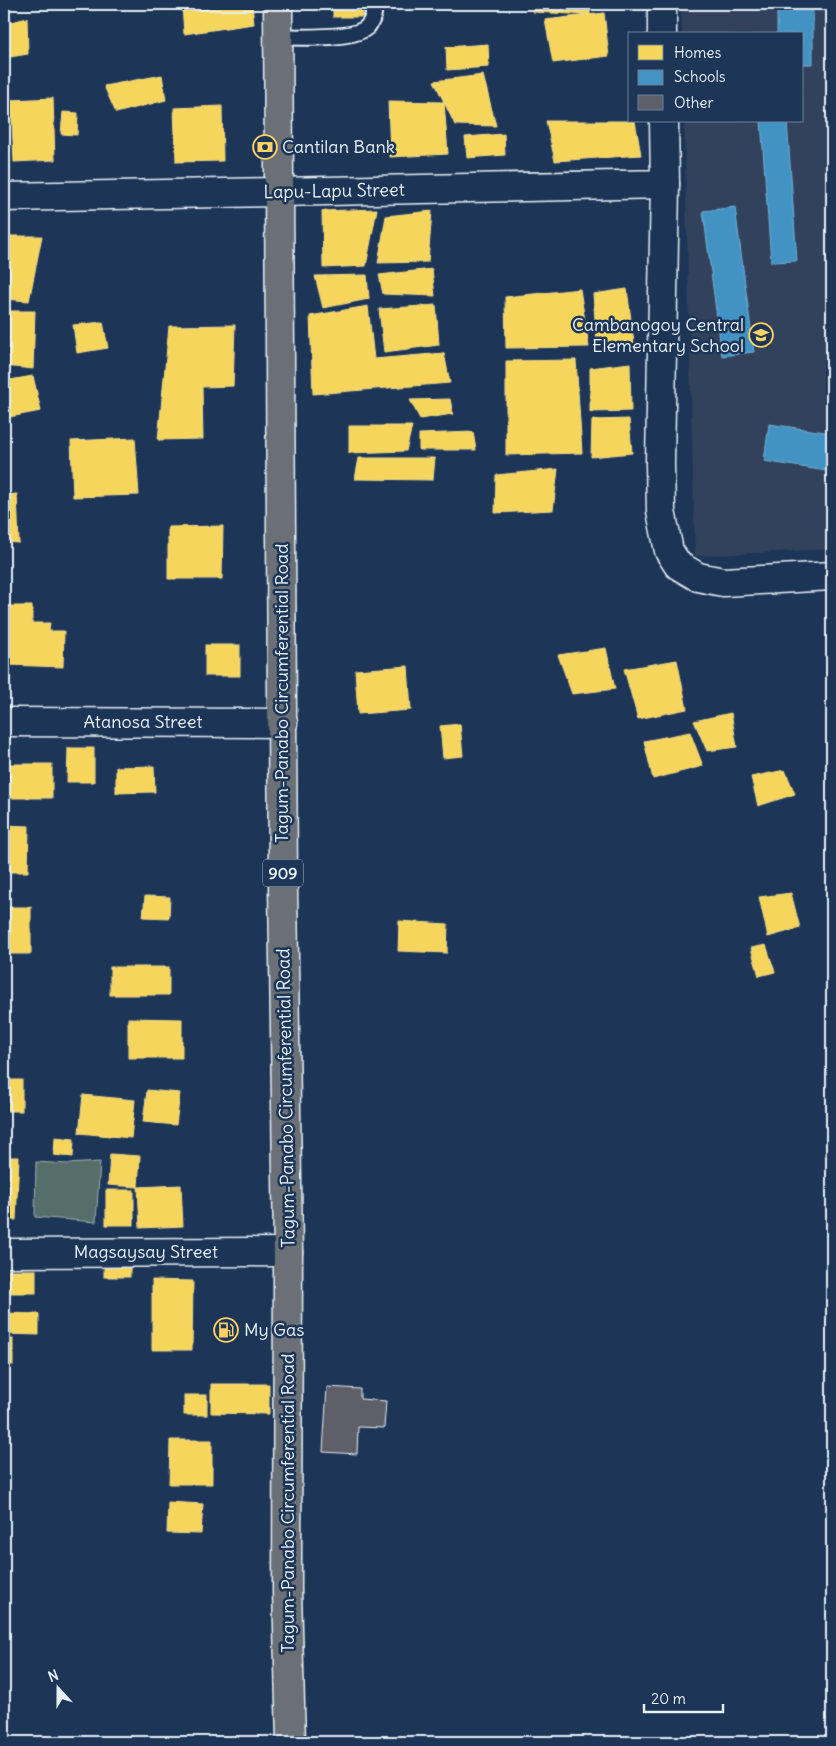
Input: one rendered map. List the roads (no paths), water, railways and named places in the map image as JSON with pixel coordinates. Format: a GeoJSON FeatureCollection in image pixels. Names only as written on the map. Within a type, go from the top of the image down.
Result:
{"type":"FeatureCollection","features":[{"type":"Feature","properties":{"kind":"highway","name":"Tagum-Panabo Circumferential Road"},"geometry":{"type":"LineString","coordinates":[[278,4],[283,886],[288,1252],[287,1590],[291,1742]]}},
{"type":"Feature","properties":{"kind":"street"},"geometry":{"type":"LineString","coordinates":[[662,4],[662,32]]}},
{"type":"Feature","properties":{"kind":"street"},"geometry":{"type":"LineString","coordinates":[[664,122],[665,184],[660,462],[661,511],[669,551],[678,565],[698,577],[723,582],[832,576]]}},
{"type":"Feature","properties":{"kind":"street","name":"Lapu-Lapu Street"},"geometry":{"type":"LineString","coordinates":[[4,197],[665,184]]}},
{"type":"Feature","properties":{"kind":"street","name":"Atanosa Street"},"geometry":{"type":"LineString","coordinates":[[4,722],[283,723]]}},
{"type":"Feature","properties":{"kind":"street","name":"Magsaysay Street"},"geometry":{"type":"LineString","coordinates":[[4,1252],[288,1252]]}},
{"type":"Feature","properties":{"kind":"lane"},"geometry":{"type":"LineString","coordinates":[[278,37],[357,33],[368,27],[374,16],[374,4]]}},
{"type":"Feature","properties":{"kind":"place","name":"Cantilan Bank"},"geometry":{"type":"Point","coordinates":[265,147]}},
{"type":"Feature","properties":{"kind":"place","name":"Cambanogoy Central Elementary School"},"geometry":{"type":"Point","coordinates":[761,335]}},
{"type":"Feature","properties":{"kind":"place","name":"My Gas"},"geometry":{"type":"Point","coordinates":[226,1330]}}]}
